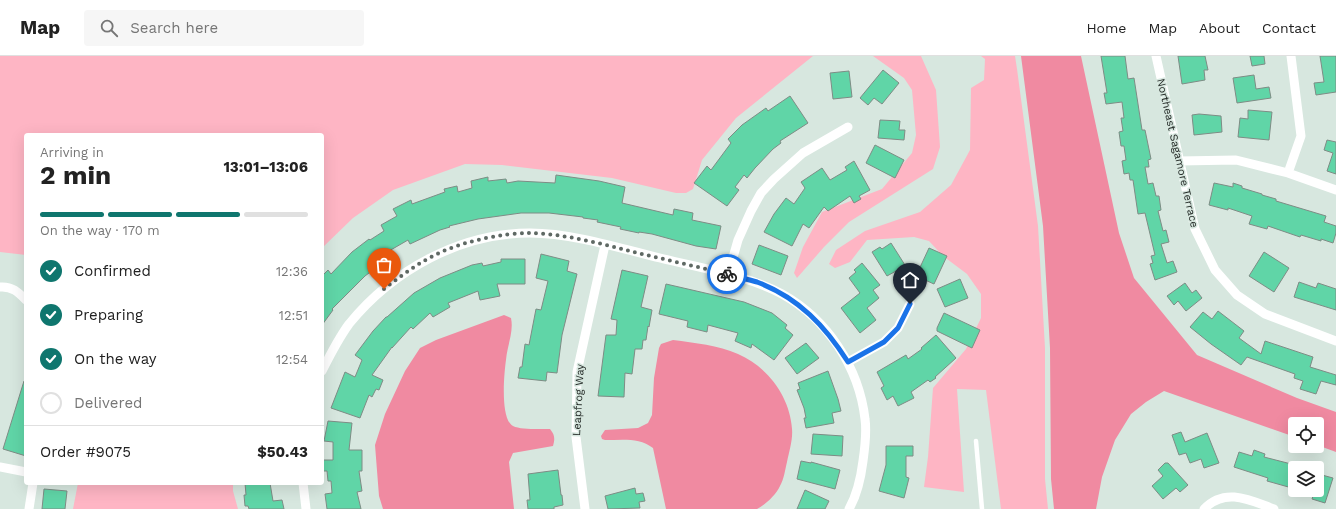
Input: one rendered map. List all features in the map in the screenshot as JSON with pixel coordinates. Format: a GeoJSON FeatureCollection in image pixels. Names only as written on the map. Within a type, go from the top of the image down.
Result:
{"type":"FeatureCollection","features":[{"type":"Feature","properties":{"kind":"street","name":"Northeast Sagamore Terrace"},"geometry":{"type":"LineString","coordinates":[[1156,56],[1195,229],[1215,270],[1238,296],[1265,314],[1336,341]]}},
{"type":"Feature","properties":{"kind":"street"},"geometry":{"type":"LineString","coordinates":[[1288,173],[1301,136],[1291,56]]}},
{"type":"Feature","properties":{"kind":"street"},"geometry":{"type":"LineString","coordinates":[[728,275],[738,240],[761,193],[803,152],[848,128]]}},
{"type":"Feature","properties":{"kind":"street"},"geometry":{"type":"LineString","coordinates":[[1179,161],[1236,160],[1288,173],[1336,190]]}},
{"type":"Feature","properties":{"kind":"street"},"geometry":{"type":"LineString","coordinates":[[324,367],[331,352],[349,326],[373,298],[406,272],[437,254],[471,242],[505,235],[531,233],[560,236],[605,245],[757,282],[783,295],[812,315],[834,340],[848,362],[859,391],[865,418],[866,443],[862,472],[853,502],[849,509]]}},
{"type":"Feature","properties":{"kind":"street","name":"Leapfrog Way"},"geometry":{"type":"LineString","coordinates":[[585,509],[576,437],[577,372],[605,245]]}},
{"type":"Feature","properties":{"kind":"street"},"geometry":{"type":"LineString","coordinates":[[0,287],[6,286],[17,290],[24,298]]}},
{"type":"Feature","properties":{"kind":"street"},"geometry":{"type":"LineString","coordinates":[[848,362],[884,342],[898,328],[910,304]]}},
{"type":"Feature","properties":{"kind":"street"},"geometry":{"type":"LineString","coordinates":[[0,467],[24,472]]}},
{"type":"Feature","properties":{"kind":"street"},"geometry":{"type":"LineString","coordinates":[[29,509],[33,485]]}},
{"type":"Feature","properties":{"kind":"street"},"geometry":{"type":"LineString","coordinates":[[303,485],[306,509]]}},
{"type":"Feature","properties":{"kind":"street"},"geometry":{"type":"LineString","coordinates":[[1206,507],[1217,500],[1230,497],[1240,497],[1274,509]]}},
{"type":"Feature","properties":{"kind":"lane"},"geometry":{"type":"LineString","coordinates":[[976,441],[982,509]]}},
{"type":"Feature","properties":{"kind":"shaded area"},"geometry":{"type":"Polygon","coordinates":[[[0,56],[813,56],[736,118],[702,160],[693,189],[686,193],[676,193],[612,178],[502,165],[465,164],[393,190],[353,218],[324,246],[324,133],[24,133],[24,255],[0,252],[0,56]]]}},
{"type":"Feature","properties":{"kind":"shaded area"},"geometry":{"type":"Polygon","coordinates":[[[873,56],[921,56],[936,90],[940,147],[933,169],[849,222],[824,247],[797,278],[794,273],[803,247],[822,212],[882,189],[912,153],[916,135],[912,90],[904,78],[873,56]]]}},
{"type":"Feature","properties":{"kind":"shaded area"},"geometry":{"type":"Polygon","coordinates":[[[981,56],[1015,56],[1017,69],[1038,226],[1045,348],[1045,479],[1048,509],[1001,509],[986,390],[957,389],[964,492],[924,487],[928,457],[933,388],[966,349],[981,318],[981,294],[967,274],[943,256],[929,241],[914,237],[867,240],[850,262],[835,268],[829,264],[836,250],[865,231],[920,212],[951,185],[970,150],[971,88],[984,80],[985,59],[981,56]]]}},
{"type":"Feature","properties":{"kind":"shaded area"},"geometry":{"type":"Polygon","coordinates":[[[1021,56],[1081,56],[1119,233],[1134,278],[1197,355],[1297,398],[1336,412],[1336,452],[1324,448],[1324,417],[1288,417],[1288,435],[1164,391],[1146,402],[1131,414],[1115,440],[1102,477],[1096,509],[1054,509],[1051,479],[1050,348],[1043,226],[1021,56]]]}},
{"type":"Feature","properties":{"kind":"shaded area"},"geometry":{"type":"Polygon","coordinates":[[[504,315],[511,318],[512,323],[505,367],[504,396],[506,415],[509,422],[513,426],[531,429],[550,429],[554,435],[553,446],[513,453],[509,462],[514,509],[383,509],[379,496],[375,445],[385,414],[405,371],[420,348],[436,340],[504,315]]]}},
{"type":"Feature","properties":{"kind":"shaded area"},"geometry":{"type":"Polygon","coordinates":[[[673,340],[714,346],[738,354],[759,367],[768,375],[776,384],[782,395],[787,406],[792,429],[790,450],[783,477],[776,493],[757,509],[666,509],[653,448],[642,442],[602,439],[601,436],[605,430],[638,428],[648,423],[652,415],[654,378],[659,348],[661,344],[673,340]]]}},
{"type":"Feature","properties":{"kind":"shaded area"},"geometry":{"type":"Polygon","coordinates":[[[78,485],[233,485],[233,491],[238,509],[73,509],[78,485]]]}},
{"type":"Feature","properties":{"kind":"building"},"geometry":{"type":"Polygon","coordinates":[[[1101,56],[1125,56],[1128,79],[1134,78],[1142,130],[1145,130],[1151,159],[1148,160],[1149,167],[1145,167],[1148,184],[1153,183],[1156,196],[1159,196],[1161,210],[1158,211],[1163,231],[1166,230],[1169,242],[1161,244],[1167,263],[1173,261],[1177,272],[1155,280],[1150,264],[1153,263],[1151,256],[1155,255],[1145,213],[1138,214],[1133,180],[1130,180],[1129,173],[1124,174],[1122,161],[1126,160],[1124,146],[1121,146],[1119,132],[1123,131],[1121,118],[1124,118],[1122,102],[1106,104],[1104,93],[1107,93],[1101,56]]]}},
{"type":"Feature","properties":{"kind":"building"},"geometry":{"type":"Polygon","coordinates":[[[1178,56],[1205,56],[1208,70],[1204,70],[1205,80],[1182,84],[1178,56]]]}},
{"type":"Feature","properties":{"kind":"building"},"geometry":{"type":"Polygon","coordinates":[[[1250,56],[1264,56],[1265,64],[1252,66],[1250,56]]]}},
{"type":"Feature","properties":{"kind":"building"},"geometry":{"type":"Polygon","coordinates":[[[1320,56],[1336,56],[1336,92],[1316,95],[1314,83],[1324,82],[1320,56]]]}},
{"type":"Feature","properties":{"kind":"building"},"geometry":{"type":"Polygon","coordinates":[[[883,70],[899,83],[882,104],[874,98],[868,105],[860,98],[883,70]]]}},
{"type":"Feature","properties":{"kind":"building"},"geometry":{"type":"Polygon","coordinates":[[[849,71],[852,97],[833,99],[830,73],[849,71]]]}},
{"type":"Feature","properties":{"kind":"building"},"geometry":{"type":"Polygon","coordinates":[[[1254,75],[1256,89],[1269,87],[1271,98],[1237,103],[1233,78],[1254,75]]]}},
{"type":"Feature","properties":{"kind":"building"},"geometry":{"type":"Polygon","coordinates":[[[790,96],[808,123],[780,141],[781,143],[773,149],[747,178],[744,175],[735,187],[739,190],[727,206],[694,183],[707,166],[711,170],[731,143],[728,139],[742,125],[766,108],[768,111],[790,96]]]}},
{"type":"Feature","properties":{"kind":"building"},"geometry":{"type":"Polygon","coordinates":[[[1248,110],[1272,112],[1269,140],[1238,137],[1240,118],[1248,119],[1248,110]]]}},
{"type":"Feature","properties":{"kind":"building"},"geometry":{"type":"Polygon","coordinates":[[[1199,114],[1221,116],[1222,132],[1194,135],[1192,115],[1199,114]]]}},
{"type":"Feature","properties":{"kind":"building"},"geometry":{"type":"Polygon","coordinates":[[[880,120],[900,121],[899,130],[905,130],[904,140],[878,138],[880,120]]]}},
{"type":"Feature","properties":{"kind":"building"},"geometry":{"type":"Polygon","coordinates":[[[1327,140],[1336,142],[1336,174],[1327,171],[1333,153],[1324,150],[1327,140]]]}},
{"type":"Feature","properties":{"kind":"building"},"geometry":{"type":"Polygon","coordinates":[[[875,145],[904,160],[895,178],[866,163],[875,145]]]}},
{"type":"Feature","properties":{"kind":"building"},"geometry":{"type":"Polygon","coordinates":[[[854,161],[870,190],[859,196],[861,199],[854,203],[850,196],[828,211],[824,207],[809,228],[803,224],[792,246],[764,232],[774,214],[786,198],[794,204],[805,188],[801,182],[822,168],[830,180],[847,170],[845,167],[854,161]]]}},
{"type":"Feature","properties":{"kind":"building"},"geometry":{"type":"Polygon","coordinates":[[[556,175],[599,181],[625,187],[622,203],[673,215],[674,209],[693,213],[692,220],[721,226],[716,249],[696,246],[652,234],[620,229],[621,227],[597,222],[598,220],[583,217],[549,213],[521,213],[478,219],[449,226],[450,227],[410,244],[408,240],[382,255],[386,260],[365,276],[332,309],[333,310],[324,322],[324,274],[328,270],[331,274],[352,252],[369,239],[370,240],[384,231],[381,225],[397,216],[393,209],[411,200],[412,204],[445,192],[444,189],[457,186],[458,192],[472,188],[471,181],[488,177],[488,181],[506,179],[507,183],[518,181],[555,183],[556,175]]]}},
{"type":"Feature","properties":{"kind":"building"},"geometry":{"type":"Polygon","coordinates":[[[1214,183],[1233,187],[1233,183],[1242,186],[1242,188],[1276,199],[1276,201],[1326,216],[1324,222],[1336,226],[1336,233],[1333,243],[1301,235],[1300,237],[1268,226],[1267,229],[1249,224],[1252,216],[1228,208],[1228,210],[1209,205],[1214,183]]]}},
{"type":"Feature","properties":{"kind":"building"},"geometry":{"type":"Polygon","coordinates":[[[891,243],[910,273],[901,278],[896,271],[887,276],[872,252],[880,247],[882,249],[891,243]]]}},
{"type":"Feature","properties":{"kind":"building"},"geometry":{"type":"Polygon","coordinates":[[[759,245],[788,256],[781,275],[752,264],[759,245]]]}},
{"type":"Feature","properties":{"kind":"building"},"geometry":{"type":"Polygon","coordinates":[[[929,248],[947,256],[934,284],[916,276],[929,248]]]}},
{"type":"Feature","properties":{"kind":"building"},"geometry":{"type":"Polygon","coordinates":[[[1264,252],[1289,268],[1274,292],[1249,276],[1264,252]]]}},
{"type":"Feature","properties":{"kind":"building"},"geometry":{"type":"Polygon","coordinates":[[[541,254],[569,261],[567,271],[577,274],[562,335],[557,373],[547,372],[546,381],[518,378],[520,367],[522,367],[525,344],[529,345],[536,309],[541,310],[548,281],[536,278],[541,254]]]}},
{"type":"Feature","properties":{"kind":"building"},"geometry":{"type":"Polygon","coordinates":[[[501,259],[525,259],[525,284],[497,284],[500,296],[480,300],[478,291],[448,303],[450,307],[433,317],[430,313],[413,329],[411,327],[392,347],[372,375],[383,380],[379,390],[376,389],[372,397],[369,395],[360,418],[331,408],[345,372],[355,377],[362,360],[355,355],[373,331],[386,317],[414,293],[440,278],[472,265],[482,263],[483,266],[501,262],[501,259]]]}},
{"type":"Feature","properties":{"kind":"building"},"geometry":{"type":"Polygon","coordinates":[[[862,263],[880,285],[873,290],[879,298],[867,308],[876,320],[860,333],[841,308],[860,293],[849,278],[856,272],[854,270],[862,263]]]}},
{"type":"Feature","properties":{"kind":"building"},"geometry":{"type":"Polygon","coordinates":[[[622,270],[648,276],[641,307],[652,310],[649,327],[648,326],[646,340],[643,340],[642,349],[635,349],[632,374],[625,373],[624,397],[598,396],[606,335],[616,335],[617,320],[611,319],[622,270]]]}},
{"type":"Feature","properties":{"kind":"building"},"geometry":{"type":"Polygon","coordinates":[[[960,279],[968,298],[945,307],[937,289],[960,279]]]}},
{"type":"Feature","properties":{"kind":"building"},"geometry":{"type":"Polygon","coordinates":[[[1299,282],[1316,288],[1318,283],[1336,289],[1336,310],[1294,297],[1299,282]]]}},
{"type":"Feature","properties":{"kind":"building"},"geometry":{"type":"Polygon","coordinates":[[[1185,283],[1192,293],[1196,290],[1202,298],[1186,311],[1178,301],[1174,305],[1167,296],[1185,283]]]}},
{"type":"Feature","properties":{"kind":"building"},"geometry":{"type":"Polygon","coordinates":[[[666,284],[744,302],[772,313],[787,325],[785,328],[793,335],[774,360],[752,344],[751,348],[735,341],[738,333],[708,325],[707,332],[687,327],[688,321],[659,314],[666,284]]]}},
{"type":"Feature","properties":{"kind":"building"},"geometry":{"type":"Polygon","coordinates":[[[1218,311],[1244,331],[1239,338],[1261,354],[1265,341],[1313,357],[1310,367],[1336,375],[1336,385],[1321,381],[1316,394],[1300,389],[1303,381],[1294,378],[1295,374],[1247,357],[1241,365],[1190,327],[1203,312],[1212,319],[1218,311]]]}},
{"type":"Feature","properties":{"kind":"building"},"geometry":{"type":"Polygon","coordinates":[[[944,313],[980,330],[972,348],[937,331],[944,313]]]}},
{"type":"Feature","properties":{"kind":"building"},"geometry":{"type":"Polygon","coordinates":[[[936,335],[956,358],[935,377],[936,378],[930,382],[928,380],[911,392],[914,398],[898,406],[893,396],[887,400],[881,388],[884,386],[877,372],[906,355],[908,359],[922,349],[921,348],[936,335]]]}},
{"type":"Feature","properties":{"kind":"building"},"geometry":{"type":"Polygon","coordinates":[[[806,343],[819,358],[797,374],[785,358],[806,343]]]}},
{"type":"Feature","properties":{"kind":"building"},"geometry":{"type":"Polygon","coordinates":[[[828,371],[841,411],[832,413],[834,423],[806,428],[804,408],[797,390],[800,389],[798,383],[828,371]]]}},
{"type":"Feature","properties":{"kind":"building"},"geometry":{"type":"Polygon","coordinates":[[[24,381],[24,455],[3,449],[24,381]]]}},
{"type":"Feature","properties":{"kind":"building"},"geometry":{"type":"Polygon","coordinates":[[[328,421],[352,423],[349,450],[362,450],[362,471],[359,471],[362,491],[357,492],[361,509],[327,509],[325,494],[332,493],[331,481],[328,481],[327,471],[324,471],[324,460],[333,460],[333,442],[324,441],[328,421]]]}},
{"type":"Feature","properties":{"kind":"building"},"geometry":{"type":"Polygon","coordinates":[[[1181,432],[1185,442],[1207,433],[1219,463],[1204,468],[1201,459],[1190,463],[1186,453],[1179,455],[1172,435],[1181,432]]]}},
{"type":"Feature","properties":{"kind":"building"},"geometry":{"type":"Polygon","coordinates":[[[813,434],[843,436],[842,456],[811,454],[813,434]]]}},
{"type":"Feature","properties":{"kind":"building"},"geometry":{"type":"Polygon","coordinates":[[[886,446],[913,446],[913,456],[906,456],[906,477],[909,478],[904,498],[879,491],[886,465],[886,446]]]}},
{"type":"Feature","properties":{"kind":"building"},"geometry":{"type":"Polygon","coordinates":[[[1254,450],[1265,454],[1264,457],[1288,463],[1288,487],[1267,481],[1268,478],[1234,467],[1239,452],[1252,456],[1254,450]]]}},
{"type":"Feature","properties":{"kind":"building"},"geometry":{"type":"Polygon","coordinates":[[[801,461],[811,462],[840,470],[835,489],[797,479],[801,461]]]}},
{"type":"Feature","properties":{"kind":"building"},"geometry":{"type":"Polygon","coordinates":[[[1165,463],[1168,463],[1188,485],[1180,492],[1176,488],[1163,499],[1152,486],[1163,476],[1158,470],[1165,463]]]}},
{"type":"Feature","properties":{"kind":"building"},"geometry":{"type":"Polygon","coordinates":[[[558,470],[563,505],[554,507],[554,509],[528,509],[527,500],[530,500],[528,474],[558,470]]]}},
{"type":"Feature","properties":{"kind":"building"},"geometry":{"type":"Polygon","coordinates":[[[1324,476],[1333,478],[1325,503],[1312,499],[1313,497],[1324,497],[1324,476]]]}},
{"type":"Feature","properties":{"kind":"building"},"geometry":{"type":"Polygon","coordinates":[[[245,485],[270,485],[273,501],[282,500],[284,509],[249,509],[248,506],[245,506],[244,495],[246,495],[245,485]]]}},
{"type":"Feature","properties":{"kind":"building"},"geometry":{"type":"Polygon","coordinates":[[[635,488],[636,494],[643,493],[645,501],[639,502],[640,508],[608,509],[605,496],[635,488]]]}},
{"type":"Feature","properties":{"kind":"building"},"geometry":{"type":"Polygon","coordinates":[[[44,489],[67,491],[65,509],[42,509],[44,489]]]}},
{"type":"Feature","properties":{"kind":"building"},"geometry":{"type":"Polygon","coordinates":[[[805,490],[829,501],[825,509],[797,509],[805,490]]]}},
{"type":"Feature","properties":{"kind":"way so far"},"geometry":{"type":"LineString","coordinates":[[384,289],[406,272],[437,254],[471,242],[505,235],[531,233],[560,236],[605,245],[727,274]]}},
{"type":"Feature","properties":{"kind":"route"},"geometry":{"type":"LineString","coordinates":[[727,274],[757,282],[783,295],[812,315],[834,340],[848,362],[884,342],[898,328],[910,304]]}}]}
